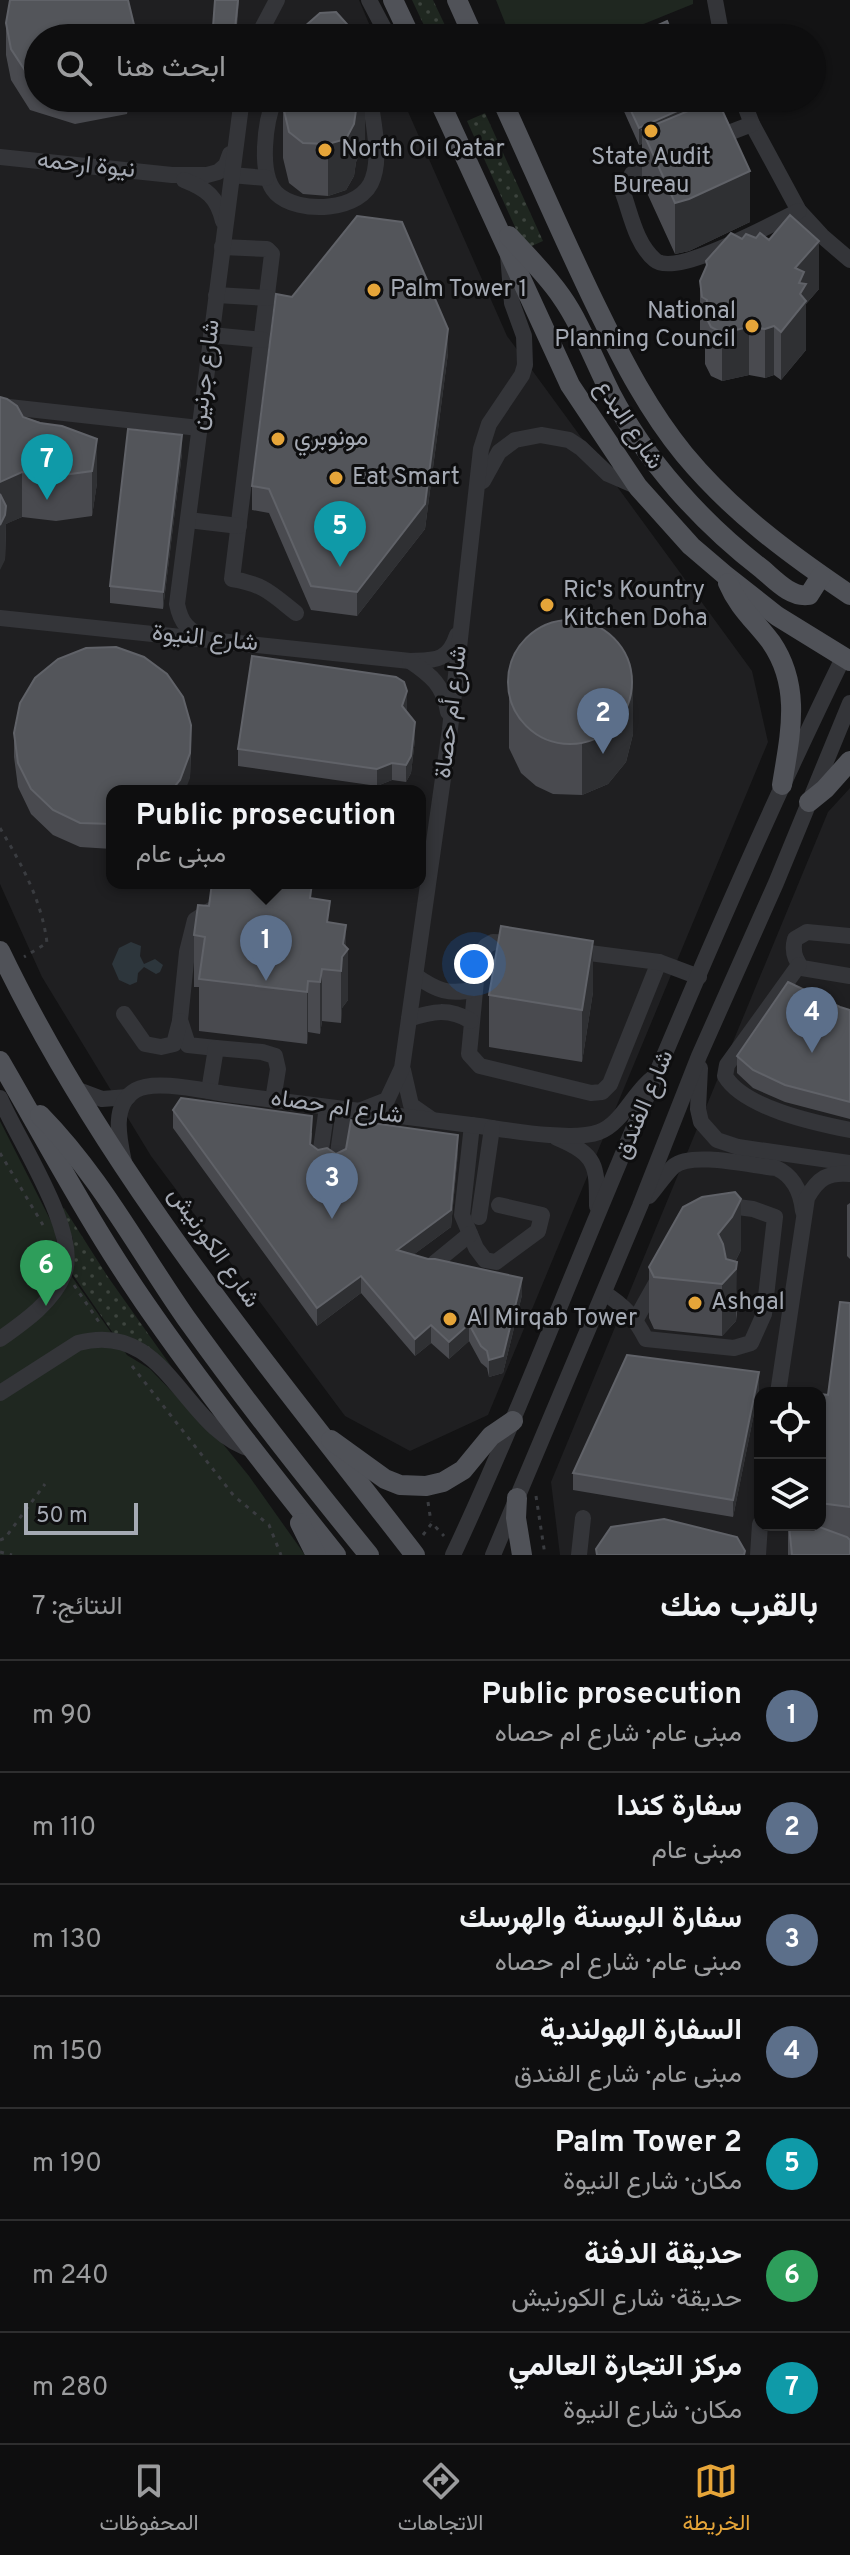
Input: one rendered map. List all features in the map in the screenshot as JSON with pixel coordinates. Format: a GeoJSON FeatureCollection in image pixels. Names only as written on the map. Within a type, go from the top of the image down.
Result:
{"type":"FeatureCollection","features":[{"type":"Feature","properties":{"kind":"main road"},"geometry":{"type":"LineString","coordinates":[[393,0],[404,24]]}},
{"type":"Feature","properties":{"kind":"main road"},"geometry":{"type":"LineString","coordinates":[[457,0],[468,24]]}},
{"type":"Feature","properties":{"kind":"main road","name":"شارع البدع"},"geometry":{"type":"LineString","coordinates":[[444,112],[570,385],[638,487],[691,546],[725,575],[777,616],[848,657]]}},
{"type":"Feature","properties":{"kind":"main road","name":"شارع البدع"},"geometry":{"type":"LineString","coordinates":[[507,112],[582,278],[631,376],[657,418],[683,453],[739,513],[850,595]]}},
{"type":"Feature","properties":{"kind":"main road"},"geometry":{"type":"LineString","coordinates":[[493,218],[562,296],[612,397],[635,435],[676,486],[750,560],[791,592],[809,595],[821,576]]}},
{"type":"Feature","properties":{"kind":"main road"},"geometry":{"type":"LineString","coordinates":[[725,575],[733,595],[771,642],[789,679],[791,728],[782,785]]}},
{"type":"Feature","properties":{"kind":"main road"},"geometry":{"type":"LineString","coordinates":[[809,802],[850,761]]}},
{"type":"Feature","properties":{"kind":"main road","name":"شارع الكورنيش"},"geometry":{"type":"LineString","coordinates":[[4,959],[125,1168],[194,1269],[413,1553]]}},
{"type":"Feature","properties":{"kind":"main road"},"geometry":{"type":"LineString","coordinates":[[0,1061],[10,1097],[128,1278],[183,1357],[336,1555]]}},
{"type":"Feature","properties":{"kind":"main road"},"geometry":{"type":"LineString","coordinates":[[10,1097],[85,1165],[185,1316],[287,1454],[369,1555]]}},
{"type":"Feature","properties":{"kind":"main road"},"geometry":{"type":"LineString","coordinates":[[319,1433],[347,1449],[385,1479],[400,1485],[426,1486],[443,1482],[463,1470],[491,1436],[513,1421]]}},
{"type":"Feature","properties":{"kind":"main road"},"geometry":{"type":"LineString","coordinates":[[522,1555],[516,1518],[526,1496]]}},
{"type":"Feature","properties":{"kind":"main road"},"geometry":{"type":"LineString","coordinates":[[295,1503],[304,1535],[316,1555]]}},
{"type":"Feature","properties":{"kind":"street"},"geometry":{"type":"LineString","coordinates":[[264,24],[277,0]]}},
{"type":"Feature","properties":{"kind":"street"},"geometry":{"type":"LineString","coordinates":[[369,0],[382,24]]}},
{"type":"Feature","properties":{"kind":"street"},"geometry":{"type":"LineString","coordinates":[[465,0],[470,24]]}},
{"type":"Feature","properties":{"kind":"street"},"geometry":{"type":"LineString","coordinates":[[715,0],[719,24]]}},
{"type":"Feature","properties":{"kind":"street","name":"شارع جرنين"},"geometry":{"type":"LineString","coordinates":[[206,639],[188,629],[181,620],[177,604],[240,112]]}},
{"type":"Feature","properties":{"kind":"street"},"geometry":{"type":"LineString","coordinates":[[272,112],[267,130],[266,178],[284,199],[320,207],[335,207],[353,201],[369,188],[375,169],[371,112]]}},
{"type":"Feature","properties":{"kind":"street"},"geometry":{"type":"LineString","coordinates":[[747,112],[799,211],[850,260]]}},
{"type":"Feature","properties":{"kind":"street"},"geometry":{"type":"LineString","coordinates":[[699,145],[752,124]]}},
{"type":"Feature","properties":{"kind":"street","name":"نيوة ارحمه"},"geometry":{"type":"LineString","coordinates":[[0,157],[172,175],[207,175],[218,172],[226,165],[235,142]]}},
{"type":"Feature","properties":{"kind":"street"},"geometry":{"type":"LineString","coordinates":[[672,156],[632,174],[623,193],[641,243],[658,263],[668,266],[693,261],[799,211]]}},
{"type":"Feature","properties":{"kind":"street","name":"نيوة ارحمه"},"geometry":{"type":"LineString","coordinates":[[172,175],[200,186],[212,195],[224,227]]}},
{"type":"Feature","properties":{"kind":"street"},"geometry":{"type":"LineString","coordinates":[[231,175],[266,178]]}},
{"type":"Feature","properties":{"kind":"street"},"geometry":{"type":"LineString","coordinates":[[222,247],[267,249],[271,251],[272,271],[232,579],[255,582],[296,613]]}},
{"type":"Feature","properties":{"kind":"street","name":"شارع أم حصاة"},"geometry":{"type":"LineString","coordinates":[[352,1110],[387,1100],[402,1068],[450,729],[481,449],[489,424],[522,375],[525,365],[524,336],[512,303],[507,249]]}},
{"type":"Feature","properties":{"kind":"street"},"geometry":{"type":"LineString","coordinates":[[216,295],[268,298]]}},
{"type":"Feature","properties":{"kind":"street"},"geometry":{"type":"LineString","coordinates":[[211,335],[263,340]]}},
{"type":"Feature","properties":{"kind":"street"},"geometry":{"type":"LineString","coordinates":[[0,406],[199,428]]}},
{"type":"Feature","properties":{"kind":"street","name":"شارع أم حصاة"},"geometry":{"type":"LineString","coordinates":[[476,497],[499,452],[515,440],[541,435],[569,440],[608,474],[638,487]]}},
{"type":"Feature","properties":{"kind":"street"},"geometry":{"type":"LineString","coordinates":[[188,520],[239,526]]}},
{"type":"Feature","properties":{"kind":"street","name":"شارع النيوة"},"geometry":{"type":"LineString","coordinates":[[0,618],[410,661],[443,658],[455,642],[464,614]]}},
{"type":"Feature","properties":{"kind":"street","name":"شارع الفندق"},"geometry":{"type":"LineString","coordinates":[[454,1552],[513,1421],[782,785],[848,657]]}},
{"type":"Feature","properties":{"kind":"street"},"geometry":{"type":"LineString","coordinates":[[410,661],[427,672],[442,690],[450,729]]}},
{"type":"Feature","properties":{"kind":"street","name":"شارع الفندق"},"geometry":{"type":"LineString","coordinates":[[493,1555],[526,1496],[699,1056],[850,703]]}},
{"type":"Feature","properties":{"kind":"street"},"geometry":{"type":"LineString","coordinates":[[181,1044],[180,1020],[187,952],[195,920],[218,905],[233,907]]}},
{"type":"Feature","properties":{"kind":"street"},"geometry":{"type":"LineString","coordinates":[[850,936],[813,932],[800,934],[793,946],[799,965],[808,971],[850,976]]}},
{"type":"Feature","properties":{"kind":"street"},"geometry":{"type":"LineString","coordinates":[[532,945],[501,941],[486,946],[478,960],[469,1054],[475,1063],[591,1093],[602,1092],[610,1084],[659,962]]}},
{"type":"Feature","properties":{"kind":"street"},"geometry":{"type":"LineString","coordinates":[[564,950],[659,962],[699,977]]}},
{"type":"Feature","properties":{"kind":"street"},"geometry":{"type":"LineString","coordinates":[[799,965],[727,1065],[725,1076],[737,1089],[800,1120],[850,1130]]}},
{"type":"Feature","properties":{"kind":"street"},"geometry":{"type":"LineString","coordinates":[[416,976],[448,993],[474,989]]}},
{"type":"Feature","properties":{"kind":"street"},"geometry":{"type":"LineString","coordinates":[[409,1019],[442,1011],[461,1015],[471,1021]]}},
{"type":"Feature","properties":{"kind":"street"},"geometry":{"type":"LineString","coordinates":[[124,1014],[145,1044],[161,1047],[181,1044],[275,1056],[278,1069],[273,1100]]}},
{"type":"Feature","properties":{"kind":"street"},"geometry":{"type":"LineString","coordinates":[[209,1091],[216,1048]]}},
{"type":"Feature","properties":{"kind":"street"},"geometry":{"type":"LineString","coordinates":[[699,1056],[698,1109],[701,1122],[717,1140],[738,1147],[850,1163]]}},
{"type":"Feature","properties":{"kind":"street","name":"شارع أم حصاة"},"geometry":{"type":"LineString","coordinates":[[402,1068],[411,1105],[434,1121]]}},
{"type":"Feature","properties":{"kind":"street","name":"شارع ام حصاه"},"geometry":{"type":"LineString","coordinates":[[78,1090],[102,1099],[128,1097],[148,1086],[209,1091],[549,1134],[599,1132],[613,1124],[631,1098],[658,1074]]}},
{"type":"Feature","properties":{"kind":"street"},"geometry":{"type":"LineString","coordinates":[[0,1339],[24,1322],[53,1293],[65,1272],[66,1250],[59,1218],[10,1097]]}},
{"type":"Feature","properties":{"kind":"street"},"geometry":{"type":"LineString","coordinates":[[125,1168],[119,1118],[121,1107],[128,1097]]}},
{"type":"Feature","properties":{"kind":"street"},"geometry":{"type":"LineString","coordinates":[[327,1107],[328,1158],[352,1110]]}},
{"type":"Feature","properties":{"kind":"street"},"geometry":{"type":"LineString","coordinates":[[472,1125],[462,1215],[485,1260],[496,1262],[538,1231],[542,1215],[499,1205]]}},
{"type":"Feature","properties":{"kind":"street"},"geometry":{"type":"LineString","coordinates":[[479,1217],[492,1128]]}},
{"type":"Feature","properties":{"kind":"street","name":"شارع ام حصاه"},"geometry":{"type":"LineString","coordinates":[[549,1134],[578,1147],[593,1162],[598,1214]]}},
{"type":"Feature","properties":{"kind":"street"},"geometry":{"type":"LineString","coordinates":[[640,1206],[675,1165],[700,1159],[776,1168],[784,1172],[797,1187],[803,1212]]}},
{"type":"Feature","properties":{"kind":"street"},"geometry":{"type":"LineString","coordinates":[[779,1387],[807,1198],[821,1179],[836,1173],[850,1174]]}},
{"type":"Feature","properties":{"kind":"street"},"geometry":{"type":"LineString","coordinates":[[604,1293],[636,1319],[646,1339],[734,1348],[751,1343],[764,1314],[775,1217],[753,1209],[715,1205],[699,1208]]}},
{"type":"Feature","properties":{"kind":"street"},"geometry":{"type":"LineString","coordinates":[[431,1266],[470,1234]]}},
{"type":"Feature","properties":{"kind":"street"},"geometry":{"type":"LineString","coordinates":[[636,1319],[665,1268]]}},
{"type":"Feature","properties":{"kind":"street"},"geometry":{"type":"LineString","coordinates":[[0,1393],[67,1348],[89,1340],[111,1340],[138,1348],[154,1360],[217,1429],[254,1451]]}},
{"type":"Feature","properties":{"kind":"street"},"geometry":{"type":"LineString","coordinates":[[579,1555],[583,1518]]}},
{"type":"Feature","properties":{"kind":"street"},"geometry":{"type":"LineString","coordinates":[[758,1555],[760,1531]]}},
{"type":"Feature","properties":{"kind":"path"},"geometry":{"type":"LineString","coordinates":[[0,828],[34,891],[45,924],[47,943],[4,959]]}},
{"type":"Feature","properties":{"kind":"path"},"geometry":{"type":"LineString","coordinates":[[111,1340],[234,1496],[269,1525],[281,1555]]}},
{"type":"Feature","properties":{"kind":"path"},"geometry":{"type":"LineString","coordinates":[[0,1540],[5,1538],[45,1484]]}},
{"type":"Feature","properties":{"kind":"path"},"geometry":{"type":"LineString","coordinates":[[526,1496],[545,1555]]}},
{"type":"Feature","properties":{"kind":"path"},"geometry":{"type":"LineString","coordinates":[[413,1553],[432,1523],[454,1552]]}},
{"type":"Feature","properties":{"kind":"path"},"geometry":{"type":"LineString","coordinates":[[0,1552],[12,1555]]}},
{"type":"Feature","properties":{"kind":"shaded area"},"geometry":{"type":"Polygon","coordinates":[[[0,0],[359,0],[369,24],[24,24],[24,112],[408,112],[507,336],[752,671],[768,742],[488,1415],[410,1451],[345,1416],[151,1156],[42,977],[0,884],[0,0]]]}},
{"type":"Feature","properties":{"kind":"shaded area"},"geometry":{"type":"Polygon","coordinates":[[[412,0],[433,0],[444,24],[423,24],[412,0]]]}},
{"type":"Feature","properties":{"kind":"shaded area"},"geometry":{"type":"Polygon","coordinates":[[[496,0],[693,0],[693,4],[644,24],[505,24],[496,0]]]}},
{"type":"Feature","properties":{"kind":"shaded area"},"geometry":{"type":"Polygon","coordinates":[[[485,113],[543,241],[525,249],[467,121],[485,113]]]}},
{"type":"Feature","properties":{"kind":"shaded area"},"geometry":{"type":"Polygon","coordinates":[[[850,788],[850,1555],[560,1555],[551,1482],[828,812],[850,788]]]}},
{"type":"Feature","properties":{"kind":"shaded area"},"geometry":{"type":"Polygon","coordinates":[[[131,942],[141,946],[140,956],[144,964],[155,959],[163,965],[156,974],[144,967],[138,973],[137,982],[130,985],[119,980],[112,964],[119,948],[131,942]]]}},
{"type":"Feature","properties":{"kind":"shaded area"},"geometry":{"type":"Polygon","coordinates":[[[0,1121],[55,1229],[58,1257],[127,1355],[150,1369],[223,1444],[305,1555],[0,1555],[0,1121]]]}},
{"type":"Feature","properties":{"kind":"shaded area"},"geometry":{"type":"Polygon","coordinates":[[[64,1208],[173,1369],[171,1372],[115,1336],[73,1275],[73,1239],[61,1210],[64,1208]]]}},
{"type":"Feature","properties":{"kind":"building"},"geometry":{"type":"Polygon","coordinates":[[[10,0],[128,0],[134,24],[24,24],[24,69],[11,49],[6,23],[10,0]]]}},
{"type":"Feature","properties":{"kind":"building"},"geometry":{"type":"Polygon","coordinates":[[[215,0],[238,0],[235,24],[213,24],[215,0]]]}},
{"type":"Feature","properties":{"kind":"building"},"geometry":{"type":"Polygon","coordinates":[[[336,12],[347,24],[308,24],[320,13],[336,12]]]}},
{"type":"Feature","properties":{"kind":"building"},"geometry":{"type":"Polygon","coordinates":[[[284,112],[356,112],[354,124],[346,139],[328,144],[303,143],[289,132],[284,112]]]}},
{"type":"Feature","properties":{"kind":"building"},"geometry":{"type":"Polygon","coordinates":[[[632,112],[675,112],[639,128],[632,112]]]}},
{"type":"Feature","properties":{"kind":"building"},"geometry":{"type":"Polygon","coordinates":[[[686,112],[723,112],[750,171],[675,203],[642,130],[686,112]]]}},
{"type":"Feature","properties":{"kind":"building"},"geometry":{"type":"Polygon","coordinates":[[[790,215],[819,241],[795,268],[804,272],[799,283],[806,284],[800,294],[806,301],[781,332],[774,326],[722,333],[711,327],[705,315],[707,300],[702,297],[700,281],[706,261],[731,233],[742,239],[746,234],[756,238],[760,233],[769,240],[790,215]]]}},
{"type":"Feature","properties":{"kind":"building"},"geometry":{"type":"Polygon","coordinates":[[[357,216],[402,222],[448,329],[425,504],[357,592],[311,586],[269,489],[252,486],[276,294],[292,297],[357,216]]]}},
{"type":"Feature","properties":{"kind":"building"},"geometry":{"type":"Polygon","coordinates":[[[0,397],[17,406],[23,417],[62,426],[97,439],[92,471],[56,476],[22,472],[0,482],[0,397]]]}},
{"type":"Feature","properties":{"kind":"building"},"geometry":{"type":"Polygon","coordinates":[[[128,429],[182,435],[163,592],[110,586],[128,429]]]}},
{"type":"Feature","properties":{"kind":"building"},"geometry":{"type":"Polygon","coordinates":[[[0,494],[6,506],[0,525],[0,494]]]}},
{"type":"Feature","properties":{"kind":"building"},"geometry":{"type":"Polygon","coordinates":[[[570,620],[594,625],[614,638],[627,658],[632,682],[627,706],[614,726],[594,739],[570,744],[546,739],[526,726],[513,706],[508,682],[513,658],[526,638],[546,625],[570,620]]]}},
{"type":"Feature","properties":{"kind":"building"},"geometry":{"type":"Polygon","coordinates":[[[116,647],[144,657],[167,674],[183,697],[191,725],[190,753],[176,785],[106,785],[106,824],[80,823],[53,810],[31,789],[18,763],[14,733],[20,703],[35,678],[58,659],[86,648],[116,647]]]}},
{"type":"Feature","properties":{"kind":"building"},"geometry":{"type":"Polygon","coordinates":[[[252,656],[396,677],[404,682],[407,691],[402,706],[415,722],[411,756],[406,765],[392,763],[377,769],[238,749],[252,656]]]}},
{"type":"Feature","properties":{"kind":"building"},"geometry":{"type":"Polygon","coordinates":[[[211,889],[311,889],[310,898],[330,901],[327,922],[346,925],[343,944],[348,949],[342,957],[341,971],[322,969],[320,982],[308,981],[307,992],[199,979],[205,937],[194,935],[198,905],[209,906],[211,889]]]}},
{"type":"Feature","properties":{"kind":"building"},"geometry":{"type":"Polygon","coordinates":[[[501,926],[593,941],[582,1010],[489,995],[501,926]]]}},
{"type":"Feature","properties":{"kind":"building"},"geometry":{"type":"Polygon","coordinates":[[[788,982],[850,1010],[850,1102],[785,1085],[753,1070],[737,1056],[788,982]]]}},
{"type":"Feature","properties":{"kind":"building"},"geometry":{"type":"Polygon","coordinates":[[[181,1098],[312,1116],[310,1144],[318,1150],[327,1148],[336,1154],[346,1149],[351,1120],[458,1135],[451,1210],[397,1250],[522,1278],[503,1356],[489,1360],[487,1351],[469,1324],[449,1342],[431,1325],[415,1339],[361,1276],[317,1308],[173,1110],[181,1098]]]}},
{"type":"Feature","properties":{"kind":"building"},"geometry":{"type":"Polygon","coordinates":[[[735,1192],[741,1199],[718,1234],[726,1259],[737,1262],[736,1269],[722,1284],[654,1277],[649,1267],[683,1207],[702,1197],[735,1192]]]}},
{"type":"Feature","properties":{"kind":"building"},"geometry":{"type":"Polygon","coordinates":[[[840,1302],[850,1303],[850,1507],[826,1504],[828,1395],[840,1302]]]}},
{"type":"Feature","properties":{"kind":"building"},"geometry":{"type":"Polygon","coordinates":[[[627,1355],[759,1372],[733,1500],[573,1473],[627,1355]]]}},
{"type":"Feature","properties":{"kind":"building"},"geometry":{"type":"Polygon","coordinates":[[[664,1519],[737,1537],[744,1555],[597,1555],[596,1549],[611,1527],[664,1519]]]}},
{"type":"Feature","properties":{"kind":"building"},"geometry":{"type":"Polygon","coordinates":[[[826,1529],[850,1540],[850,1555],[792,1555],[790,1531],[826,1529]]]}},
{"type":"Feature","properties":{"kind":"place","name":"State Audit Bureau"},"geometry":{"type":"Point","coordinates":[651,131]}},
{"type":"Feature","properties":{"kind":"place","name":"North Oil Qatar"},"geometry":{"type":"Point","coordinates":[325,150]}},
{"type":"Feature","properties":{"kind":"place","name":"Palm Tower 1"},"geometry":{"type":"Point","coordinates":[374,290]}},
{"type":"Feature","properties":{"kind":"place","name":"National Planning Council"},"geometry":{"type":"Point","coordinates":[752,326]}},
{"type":"Feature","properties":{"kind":"place","name":"مونوبري"},"geometry":{"type":"Point","coordinates":[278,439]}},
{"type":"Feature","properties":{"kind":"place","name":"Eat Smart"},"geometry":{"type":"Point","coordinates":[336,478]}},
{"type":"Feature","properties":{"kind":"place","name":"مركز التجارة العالمي"},"geometry":{"type":"Point","coordinates":[47,500]}},
{"type":"Feature","properties":{"kind":"place","name":"Palm Tower 2"},"geometry":{"type":"Point","coordinates":[340,567]}},
{"type":"Feature","properties":{"kind":"place","name":"Ric's Kountry Kitchen Doha"},"geometry":{"type":"Point","coordinates":[547,605]}},
{"type":"Feature","properties":{"kind":"place","name":"سفارة كندا"},"geometry":{"type":"Point","coordinates":[603,754]}},
{"type":"Feature","properties":{"kind":"place","name":"Public prosecution"},"geometry":{"type":"Point","coordinates":[266,981]}},
{"type":"Feature","properties":{"kind":"place","name":"السفارة الهولندية"},"geometry":{"type":"Point","coordinates":[812,1053]}},
{"type":"Feature","properties":{"kind":"place","name":"سفارة البوسنة والهرسك"},"geometry":{"type":"Point","coordinates":[332,1219]}},
{"type":"Feature","properties":{"kind":"place","name":"Ashgal"},"geometry":{"type":"Point","coordinates":[695,1303]}},
{"type":"Feature","properties":{"kind":"place","name":"حديقة الدفنة"},"geometry":{"type":"Point","coordinates":[46,1306]}},
{"type":"Feature","properties":{"kind":"place","name":"Al Mirqab Tower"},"geometry":{"type":"Point","coordinates":[450,1319]}}]}
